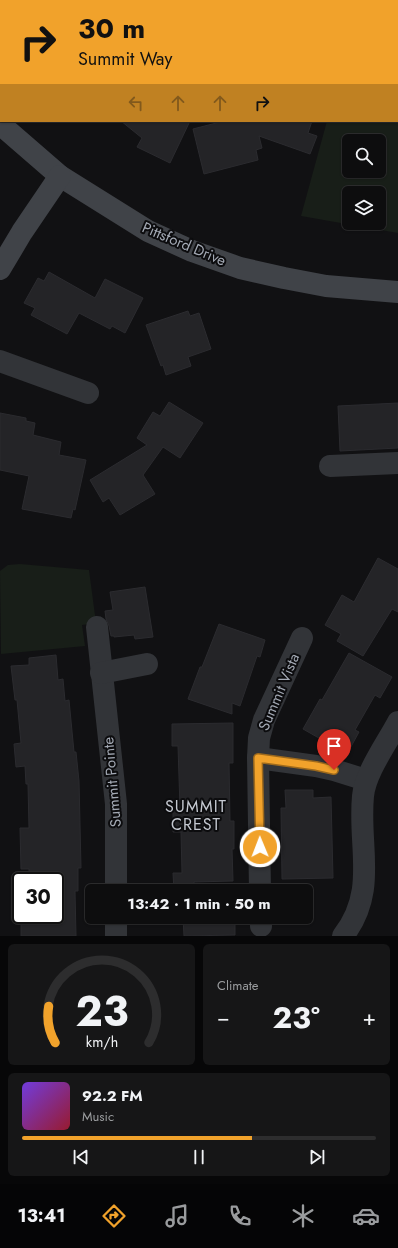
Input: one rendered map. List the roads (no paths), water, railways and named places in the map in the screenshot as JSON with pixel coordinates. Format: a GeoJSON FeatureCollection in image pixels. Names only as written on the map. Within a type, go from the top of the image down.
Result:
{"type":"FeatureCollection","features":[{"type":"Feature","properties":{"kind":"street","name":"Pittsford Drive"},"geometry":{"type":"LineString","coordinates":[[0,124],[60,176],[148,231],[192,251],[240,268],[284,278],[326,286],[398,292]]}},
{"type":"Feature","properties":{"kind":"street"},"geometry":{"type":"LineString","coordinates":[[0,269],[22,232],[60,176]]}},
{"type":"Feature","properties":{"kind":"street"},"geometry":{"type":"LineString","coordinates":[[0,361],[88,393]]}},
{"type":"Feature","properties":{"kind":"street"},"geometry":{"type":"LineString","coordinates":[[330,466],[398,463]]}},
{"type":"Feature","properties":{"kind":"street","name":"Summit Pointe"},"geometry":{"type":"LineString","coordinates":[[96,627],[116,804],[116,884]]}},
{"type":"Feature","properties":{"kind":"street","name":"Summit Vista"},"geometry":{"type":"LineString","coordinates":[[260,884],[259,738],[264,720],[302,638]]}},
{"type":"Feature","properties":{"kind":"street"},"geometry":{"type":"LineString","coordinates":[[102,673],[147,664]]}},
{"type":"Feature","properties":{"kind":"street"},"geometry":{"type":"LineString","coordinates":[[343,936],[350,927],[359,907],[363,892],[365,874],[363,796],[366,780],[398,722]]}},
{"type":"Feature","properties":{"kind":"street"},"geometry":{"type":"LineString","coordinates":[[258,758],[316,766],[366,780]]}},
{"type":"Feature","properties":{"kind":"street"},"geometry":{"type":"LineString","coordinates":[[116,924],[116,936]]}},
{"type":"Feature","properties":{"kind":"district","name":"SUMMIT CREST"},"geometry":{"type":"Point","coordinates":[196,815]}}]}
